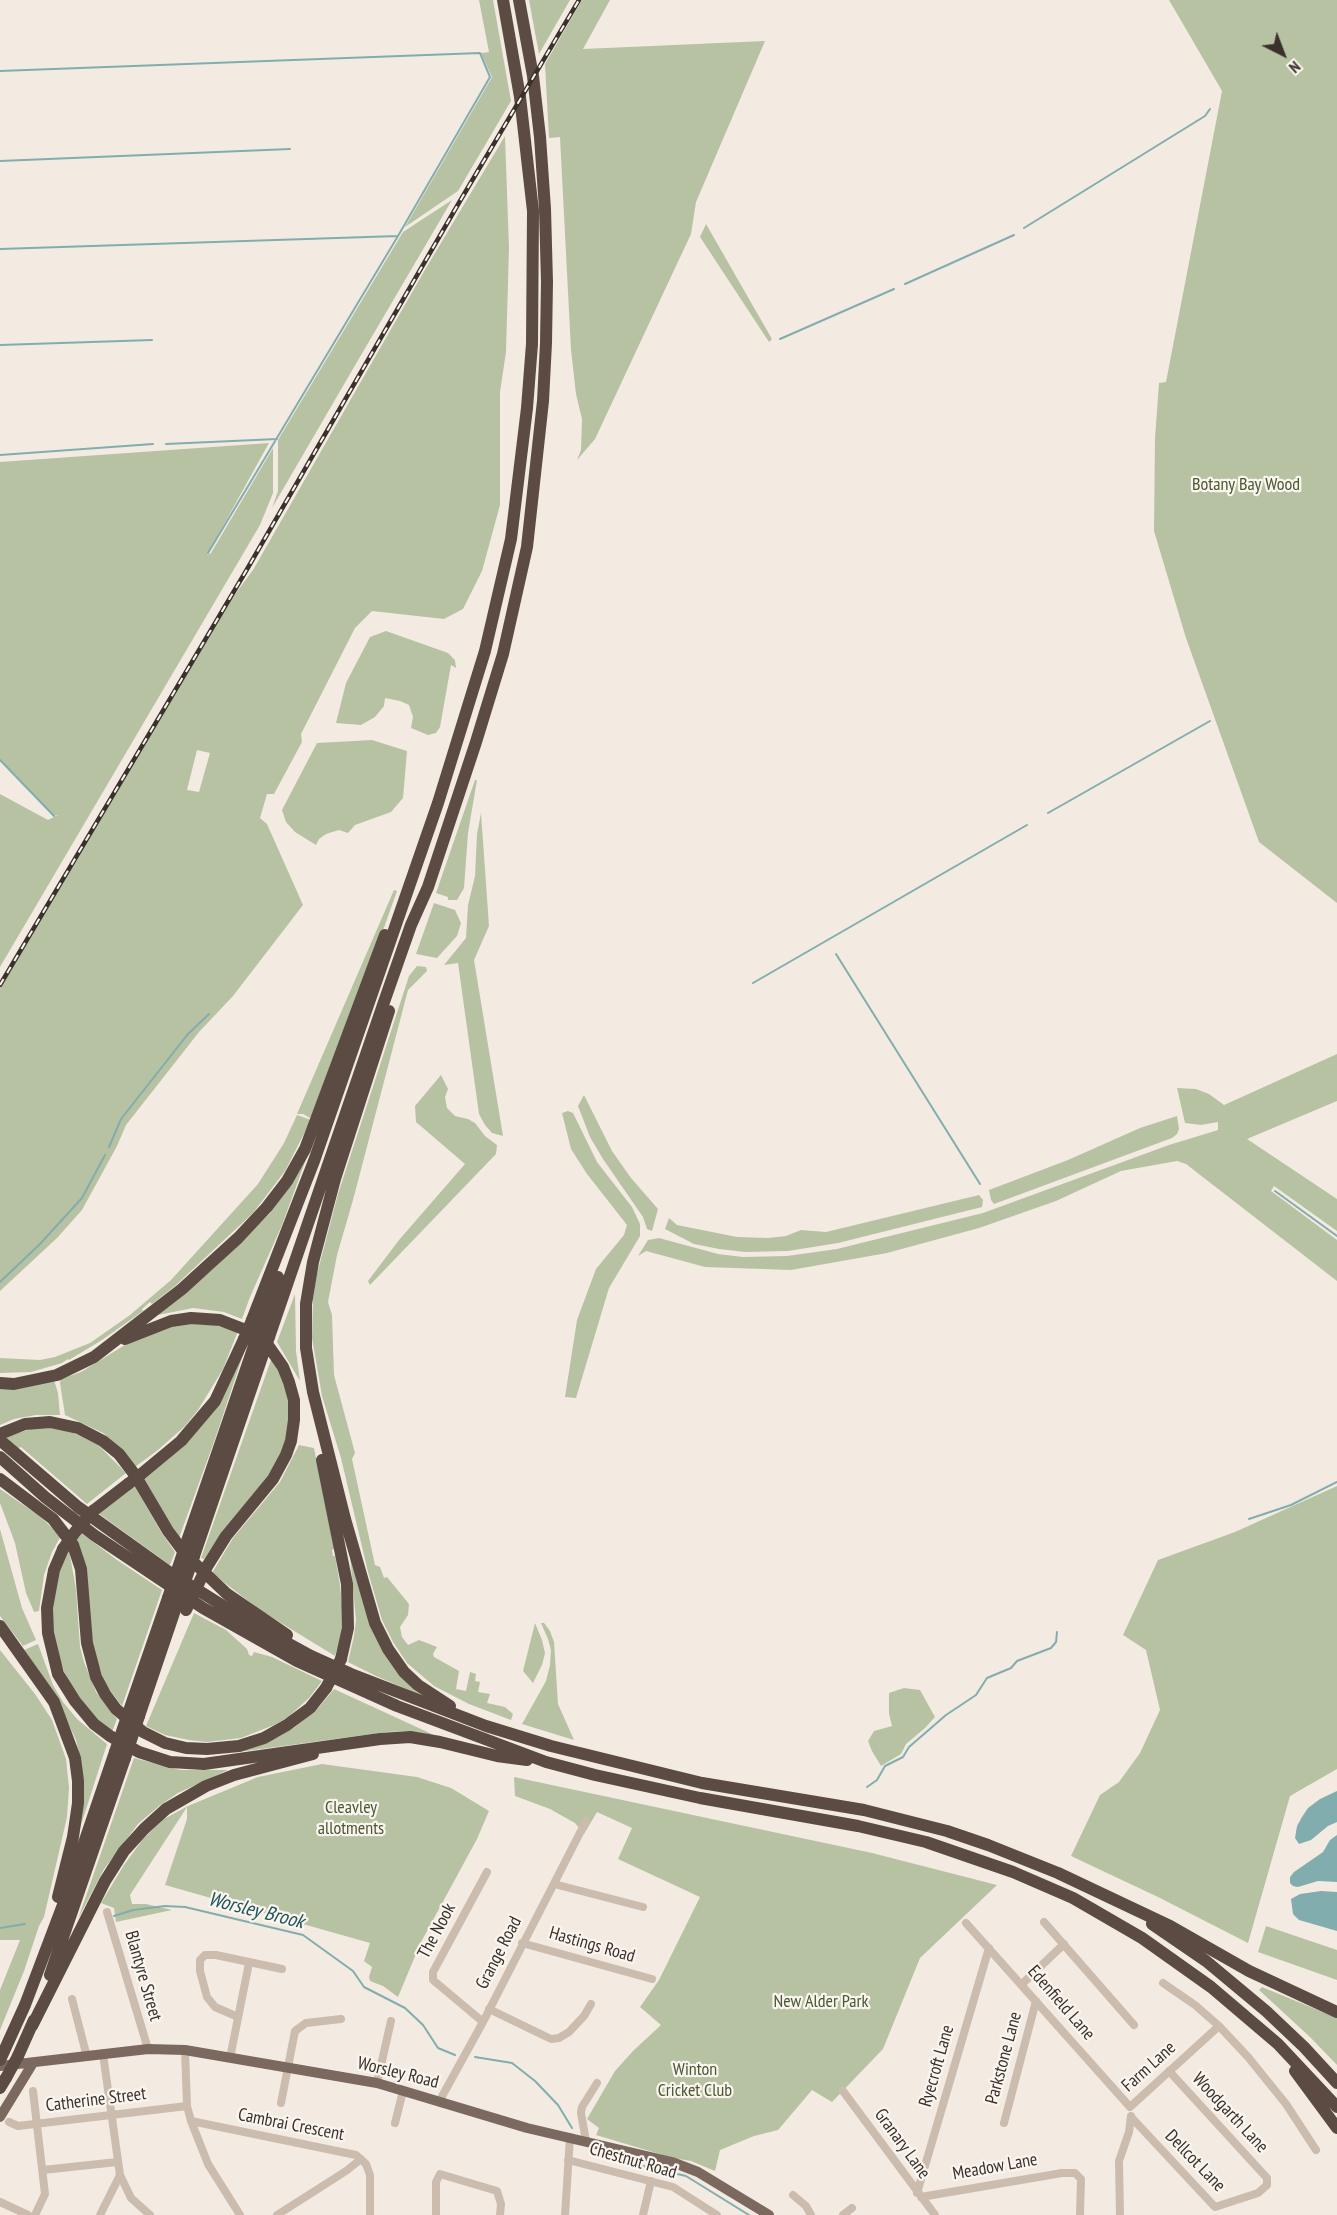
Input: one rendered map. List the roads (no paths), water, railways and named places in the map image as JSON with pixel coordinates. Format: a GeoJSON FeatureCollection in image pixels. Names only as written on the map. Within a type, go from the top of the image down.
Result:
{"type":"FeatureCollection","features":[{"type":"Feature","properties":{"kind":"highway"},"geometry":{"type":"LineString","coordinates":[[134,1714],[145,1701],[177,1604],[190,1551],[314,1161],[438,803],[485,651],[499,595],[511,539],[527,408],[532,344],[533,211],[520,98],[503,0]]}},
{"type":"Feature","properties":{"kind":"highway"},"geometry":{"type":"LineString","coordinates":[[519,0],[540,136],[545,209],[546,343],[543,400],[526,547],[511,621],[476,742],[428,887],[418,927],[334,1179],[313,1262],[306,1304],[305,1330],[313,1392],[366,1597],[375,1623],[392,1655],[411,1679],[438,1700],[476,1719],[527,1738]]}},
{"type":"Feature","properties":{"kind":"highway"},"geometry":{"type":"LineString","coordinates":[[0,1383],[21,1383],[57,1375],[84,1363],[110,1345],[172,1298],[212,1263],[255,1220],[287,1181],[319,1115],[403,884],[425,837]]}},
{"type":"Feature","properties":{"kind":"highway"},"geometry":{"type":"LineString","coordinates":[[428,887],[411,925],[338,1136],[254,1346],[215,1401],[181,1442],[93,1511],[63,1549],[54,1570],[47,1608],[48,1633],[51,1653],[58,1674],[75,1701],[94,1724],[110,1736],[157,1759],[204,1764],[398,1737],[421,1738],[497,1756],[546,1762],[654,1788],[890,1833],[976,1858],[1055,1890],[1121,1925],[1190,1971],[1284,2049],[1337,2107]]}},
{"type":"Feature","properties":{"kind":"highway"},"geometry":{"type":"LineString","coordinates":[[0,1479],[53,1519],[73,1545],[81,1569],[87,1643],[96,1677],[116,1709],[143,1732],[165,1743],[186,1748],[239,1746],[264,1738],[287,1725],[310,1707],[326,1688],[340,1659],[348,1628],[347,1584],[304,1383],[298,1340],[306,1260],[338,1136]]}},
{"type":"Feature","properties":{"kind":"highway"},"geometry":{"type":"LineString","coordinates":[[32,2026],[134,1714],[177,1604],[206,1568],[226,1536],[273,1479],[291,1441],[294,1420],[294,1400],[286,1374],[265,1341],[251,1332],[220,1320],[191,1318],[171,1321],[110,1345]]}},
{"type":"Feature","properties":{"kind":"highway"},"geometry":{"type":"LineString","coordinates":[[351,1674],[254,1613],[227,1594],[200,1569],[175,1542],[135,1475],[118,1454],[103,1441],[69,1425],[50,1422],[25,1424],[0,1435],[78,1507],[158,1565],[247,1621],[311,1656],[351,1674],[457,1716],[527,1738],[702,1784],[864,1810],[988,1845],[1058,1873],[1170,1926],[1270,1981],[1337,2012]]}},
{"type":"Feature","properties":{"kind":"highway"},"geometry":{"type":"LineString","coordinates":[[0,1457],[45,1497],[94,1535],[160,1581],[248,1635],[313,1670],[397,1706],[546,1762]]}},
{"type":"Feature","properties":{"kind":"highway"},"geometry":{"type":"LineString","coordinates":[[0,1626],[54,1702],[73,1749],[77,1767],[78,1788],[72,1837],[54,1925]]}},
{"type":"Feature","properties":{"kind":"highway"},"geometry":{"type":"LineString","coordinates":[[0,1640],[57,1710]]}},
{"type":"Feature","properties":{"kind":"highway"},"geometry":{"type":"LineString","coordinates":[[3,2083],[105,1881],[124,1851],[158,1815],[185,1797],[218,1781],[358,1742]]}},
{"type":"Feature","properties":{"kind":"highway"},"geometry":{"type":"LineString","coordinates":[[0,2061],[25,2005],[120,1755]]}},
{"type":"Feature","properties":{"kind":"highway"},"geometry":{"type":"LineString","coordinates":[[1088,1888],[1155,1926],[1214,1967],[1280,2023],[1337,2083]]}},
{"type":"Feature","properties":{"kind":"highway"},"geometry":{"type":"LineString","coordinates":[[1248,2018],[1309,2088],[1337,2128]]}},
{"type":"Feature","properties":{"kind":"main road","name":"Worsley Road"},"geometry":{"type":"LineString","coordinates":[[0,2061],[33,2063],[148,2049],[185,2050],[378,2083],[527,2128],[681,2165],[699,2172],[769,2215]]}},
{"type":"Feature","properties":{"kind":"main road"},"geometry":{"type":"LineString","coordinates":[[4,2120],[33,2063]]}},
{"type":"Feature","properties":{"kind":"street","name":"Grange Road"},"geometry":{"type":"LineString","coordinates":[[440,2100],[483,2022],[586,1821]]}},
{"type":"Feature","properties":{"kind":"street","name":"The Nook"},"geometry":{"type":"LineString","coordinates":[[483,2022],[433,1980],[434,1972],[487,1872]]}},
{"type":"Feature","properties":{"kind":"street"},"geometry":{"type":"LineString","coordinates":[[554,1884],[643,1907]]}},
{"type":"Feature","properties":{"kind":"street","name":"Blantyre Street"},"geometry":{"type":"LineString","coordinates":[[107,1912],[148,2049]]}},
{"type":"Feature","properties":{"kind":"street"},"geometry":{"type":"LineString","coordinates":[[1044,1922],[1134,2025]]}},
{"type":"Feature","properties":{"kind":"street","name":"Edenfield Lane"},"geometry":{"type":"LineString","coordinates":[[966,1923],[1130,2107]]}},
{"type":"Feature","properties":{"kind":"street","name":"Hastings Road"},"geometry":{"type":"LineString","coordinates":[[522,1943],[652,1979]]}},
{"type":"Feature","properties":{"kind":"street"},"geometry":{"type":"LineString","coordinates":[[1022,1984],[1064,1944]]}},
{"type":"Feature","properties":{"kind":"street","name":"Ryecroft Lane"},"geometry":{"type":"LineString","coordinates":[[919,2195],[989,1948]]}},
{"type":"Feature","properties":{"kind":"street"},"geometry":{"type":"LineString","coordinates":[[238,2017],[215,2007],[207,1997],[200,1971],[200,1960],[205,1955],[216,1955],[282,1969]]}},
{"type":"Feature","properties":{"kind":"street"},"geometry":{"type":"LineString","coordinates":[[230,2058],[249,1963]]}},
{"type":"Feature","properties":{"kind":"street"},"geometry":{"type":"LineString","coordinates":[[1163,1983],[1219,2026],[1248,2057],[1286,2104],[1316,2150]]}},
{"type":"Feature","properties":{"kind":"street"},"geometry":{"type":"LineString","coordinates":[[72,1999],[87,2057]]}},
{"type":"Feature","properties":{"kind":"street","name":"Parkstone Lane"},"geometry":{"type":"LineString","coordinates":[[1004,2123],[1036,2001]]}},
{"type":"Feature","properties":{"kind":"street"},"geometry":{"type":"LineString","coordinates":[[489,2009],[551,2039],[559,2038],[569,2032],[584,2016],[591,2004]]}},
{"type":"Feature","properties":{"kind":"street"},"geometry":{"type":"LineString","coordinates":[[281,2103],[293,2037],[297,2028],[306,2023],[341,2019]]}},
{"type":"Feature","properties":{"kind":"street"},"geometry":{"type":"LineString","coordinates":[[378,2083],[391,2021]]}},
{"type":"Feature","properties":{"kind":"street","name":"Farm Lane"},"geometry":{"type":"LineString","coordinates":[[1120,2215],[1119,2161],[1131,2118],[1130,2107],[1219,2026]]}},
{"type":"Feature","properties":{"kind":"street"},"geometry":{"type":"LineString","coordinates":[[185,2050],[191,2121],[208,2164],[240,2215]]}},
{"type":"Feature","properties":{"kind":"street"},"geometry":{"type":"LineString","coordinates":[[103,2054],[120,2175],[131,2198],[150,2215]]}},
{"type":"Feature","properties":{"kind":"street","name":"Woodgarth Lane"},"geometry":{"type":"LineString","coordinates":[[1169,2071],[1267,2178]]}},
{"type":"Feature","properties":{"kind":"street"},"geometry":{"type":"LineString","coordinates":[[586,2141],[582,2107],[597,2083]]}},
{"type":"Feature","properties":{"kind":"street"},"geometry":{"type":"LineString","coordinates":[[33,2091],[45,2194],[35,2215]]}},
{"type":"Feature","properties":{"kind":"street"},"geometry":{"type":"LineString","coordinates":[[395,2123],[403,2091]]}},
{"type":"Feature","properties":{"kind":"street","name":"Granary Lane"},"geometry":{"type":"LineString","coordinates":[[843,2091],[934,2215]]}},
{"type":"Feature","properties":{"kind":"street","name":"Catherine Street"},"geometry":{"type":"LineString","coordinates":[[4,2120],[18,2126],[188,2106]]}},
{"type":"Feature","properties":{"kind":"street","name":"Dellcot Lane"},"geometry":{"type":"LineString","coordinates":[[1131,2118],[1215,2211],[1258,2193],[1267,2185],[1267,2178]]}},
{"type":"Feature","properties":{"kind":"street","name":"Cambrai Crescent"},"geometry":{"type":"LineString","coordinates":[[191,2121],[350,2153],[361,2159],[370,2175],[370,2215]]}},
{"type":"Feature","properties":{"kind":"street"},"geometry":{"type":"LineString","coordinates":[[565,2215],[570,2137]]}},
{"type":"Feature","properties":{"kind":"street"},"geometry":{"type":"LineString","coordinates":[[277,2215],[361,2159]]}},
{"type":"Feature","properties":{"kind":"street","name":"Chestnut Road"},"geometry":{"type":"LineString","coordinates":[[568,2160],[673,2187],[717,2215]]}},
{"type":"Feature","properties":{"kind":"street"},"geometry":{"type":"LineString","coordinates":[[43,2170],[117,2162]]}},
{"type":"Feature","properties":{"kind":"street","name":"Meadow Lane"},"geometry":{"type":"LineString","coordinates":[[919,2195],[1062,2173],[1075,2173],[1081,2179],[1080,2215]]}},
{"type":"Feature","properties":{"kind":"street"},"geometry":{"type":"LineString","coordinates":[[436,2215],[435,2181],[440,2174],[497,2191],[501,2204],[500,2215]]}},
{"type":"Feature","properties":{"kind":"street"},"geometry":{"type":"LineString","coordinates":[[100,2215],[120,2175]]}},
{"type":"Feature","properties":{"kind":"street"},"geometry":{"type":"LineString","coordinates":[[643,2215],[651,2181]]}},
{"type":"Feature","properties":{"kind":"street"},"geometry":{"type":"LineString","coordinates":[[792,2195],[806,2206],[811,2215]]}},
{"type":"Feature","properties":{"kind":"street"},"geometry":{"type":"LineString","coordinates":[[0,2202],[28,2215]]}},
{"type":"Feature","properties":{"kind":"street"},"geometry":{"type":"LineString","coordinates":[[843,2215],[852,2208]]}},
{"type":"Feature","properties":{"kind":"water"},"geometry":{"type":"Polygon","coordinates":[[[1337,1791],[1337,1822],[1328,1826],[1311,1840],[1299,1844],[1295,1838],[1297,1826],[1308,1808],[1337,1791]]]}},
{"type":"Feature","properties":{"kind":"water"},"geometry":{"type":"Polygon","coordinates":[[[1337,1835],[1337,1882],[1318,1881],[1298,1887],[1293,1886],[1290,1883],[1290,1877],[1294,1872],[1323,1852],[1330,1840],[1337,1835]]]}},
{"type":"Feature","properties":{"kind":"water"},"geometry":{"type":"Polygon","coordinates":[[[1321,1891],[1337,1892],[1337,1931],[1299,1920],[1293,1914],[1291,1899],[1300,1894],[1321,1891]]]}},
{"type":"Feature","properties":{"kind":"waterway"},"geometry":{"type":"LineString","coordinates":[[0,71],[480,53],[490,77],[398,236],[208,553]]}},
{"type":"Feature","properties":{"kind":"waterway"},"geometry":{"type":"LineString","coordinates":[[1024,228],[1205,116],[1210,109]]}},
{"type":"Feature","properties":{"kind":"waterway"},"geometry":{"type":"LineString","coordinates":[[0,161],[290,149]]}},
{"type":"Feature","properties":{"kind":"waterway"},"geometry":{"type":"LineString","coordinates":[[905,284],[1014,235]]}},
{"type":"Feature","properties":{"kind":"waterway"},"geometry":{"type":"LineString","coordinates":[[0,249],[398,236]]}},
{"type":"Feature","properties":{"kind":"waterway"},"geometry":{"type":"LineString","coordinates":[[780,339],[894,289]]}},
{"type":"Feature","properties":{"kind":"waterway"},"geometry":{"type":"LineString","coordinates":[[0,345],[152,340]]}},
{"type":"Feature","properties":{"kind":"waterway"},"geometry":{"type":"LineString","coordinates":[[166,444],[277,439]]}},
{"type":"Feature","properties":{"kind":"waterway"},"geometry":{"type":"LineString","coordinates":[[0,455],[153,444]]}},
{"type":"Feature","properties":{"kind":"waterway"},"geometry":{"type":"LineString","coordinates":[[1048,813],[1210,721]]}},
{"type":"Feature","properties":{"kind":"waterway"},"geometry":{"type":"LineString","coordinates":[[0,760],[54,816]]}},
{"type":"Feature","properties":{"kind":"waterway"},"geometry":{"type":"LineString","coordinates":[[753,983],[1027,825]]}},
{"type":"Feature","properties":{"kind":"waterway"},"geometry":{"type":"LineString","coordinates":[[836,954],[980,1184]]}},
{"type":"Feature","properties":{"kind":"waterway"},"geometry":{"type":"LineString","coordinates":[[109,1147],[121,1119],[188,1034],[209,1014]]}},
{"type":"Feature","properties":{"kind":"waterway"},"geometry":{"type":"LineString","coordinates":[[0,1282],[39,1245],[82,1198],[105,1155]]}},
{"type":"Feature","properties":{"kind":"waterway"},"geometry":{"type":"LineString","coordinates":[[1275,1191],[1337,1236]]}},
{"type":"Feature","properties":{"kind":"waterway"},"geometry":{"type":"LineString","coordinates":[[1249,1519],[1291,1505],[1337,1482]]}},
{"type":"Feature","properties":{"kind":"waterway"},"geometry":{"type":"LineString","coordinates":[[867,1787],[877,1780],[885,1766],[903,1757],[909,1747],[946,1715],[976,1695],[987,1678],[1011,1668],[1017,1661],[1051,1648],[1056,1642],[1057,1632]]}},
{"type":"Feature","properties":{"kind":"waterway","name":"Worsley Brook"},"geometry":{"type":"LineString","coordinates":[[114,1916],[133,1910],[165,1906],[185,1907],[303,1935],[353,1971],[364,1987],[405,2008],[423,2025],[438,2048],[455,2055]]}},
{"type":"Feature","properties":{"kind":"waterway","name":"Worsley Brook"},"geometry":{"type":"LineString","coordinates":[[0,1928],[25,1924]]}},
{"type":"Feature","properties":{"kind":"waterway","name":"Worsley Brook"},"geometry":{"type":"LineString","coordinates":[[475,2057],[512,2063],[535,2081],[558,2105],[572,2128]]}},
{"type":"Feature","properties":{"kind":"waterway","name":"Worsley Brook"},"geometry":{"type":"LineString","coordinates":[[592,2154],[686,2176],[749,2215]]}},
{"type":"Feature","properties":{"kind":"railway"},"geometry":{"type":"LineString","coordinates":[[0,985],[246,571],[579,0]]}},
{"type":"Feature","properties":{"kind":"park label","name":"Botany Bay Wood"},"geometry":{"type":"Point","coordinates":[1246,485]}},
{"type":"Feature","properties":{"kind":"park label","name":"Cleavley allotments"},"geometry":{"type":"Point","coordinates":[351,1818]}},
{"type":"Feature","properties":{"kind":"park label","name":"New Alder Park"},"geometry":{"type":"Point","coordinates":[821,2002]}},
{"type":"Feature","properties":{"kind":"park label","name":"Winton Cricket Club"},"geometry":{"type":"Point","coordinates":[695,2080]}}]}
